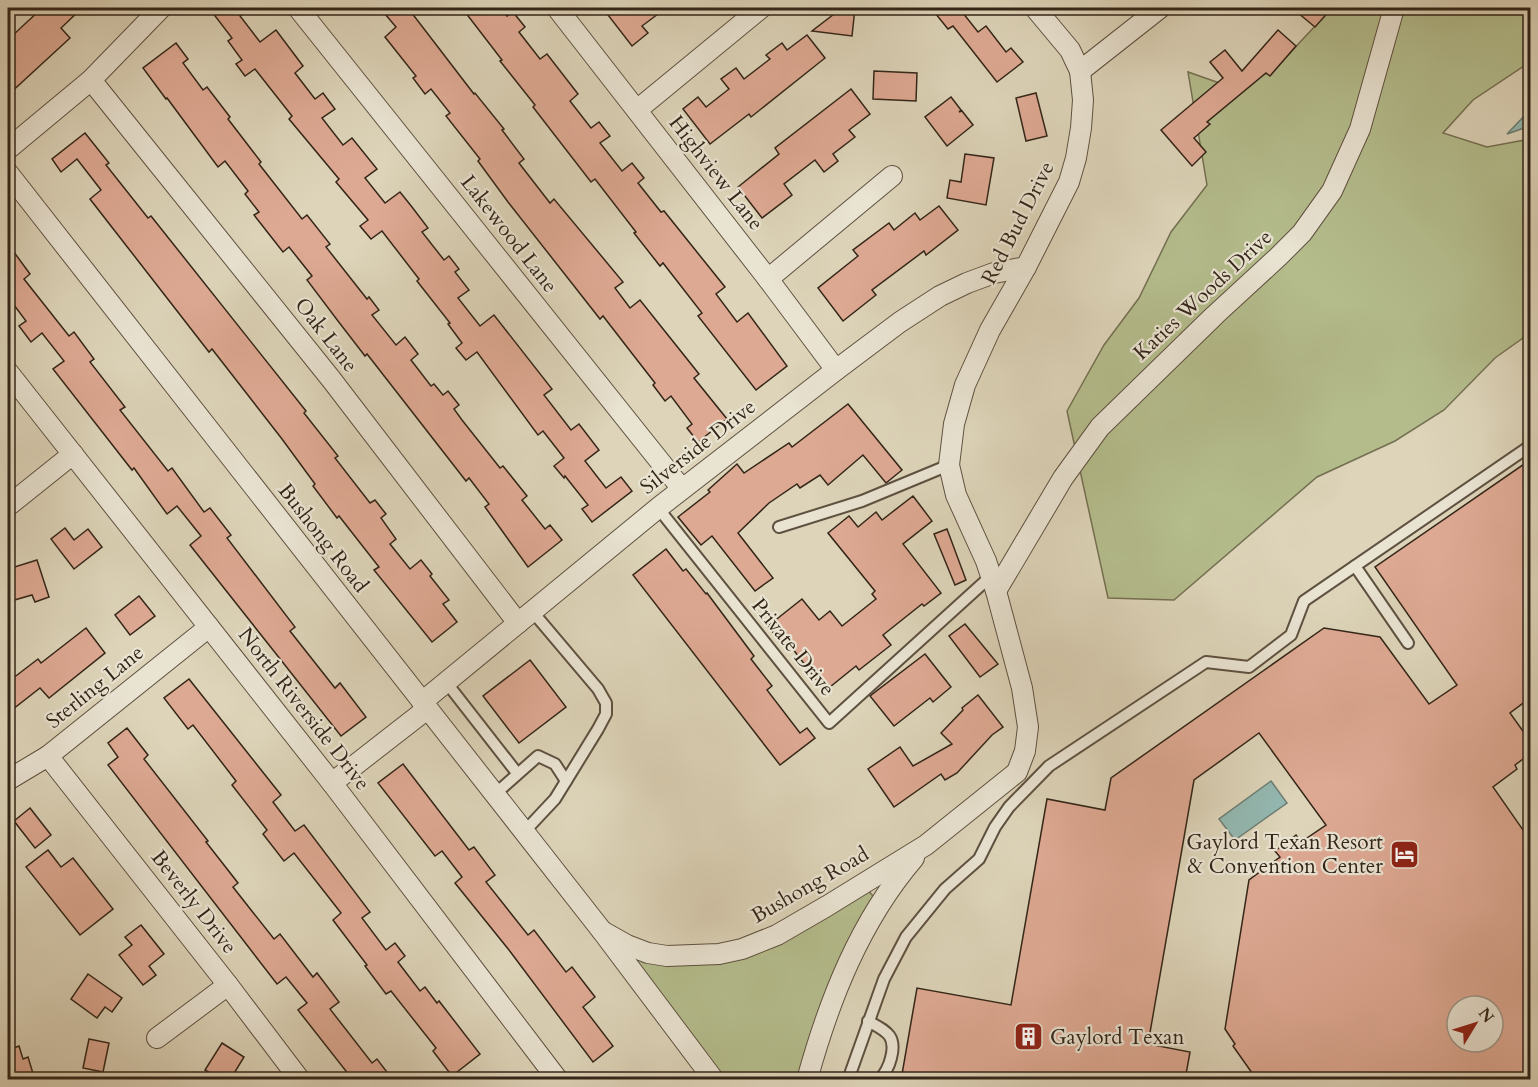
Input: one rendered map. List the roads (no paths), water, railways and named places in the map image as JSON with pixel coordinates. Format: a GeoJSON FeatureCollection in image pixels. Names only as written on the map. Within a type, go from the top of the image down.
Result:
{"type":"FeatureCollection","features":[{"type":"Feature","properties":{"kind":"street"},"geometry":{"type":"LineString","coordinates":[[8,149],[91,80],[161,8]]}},
{"type":"Feature","properties":{"kind":"street","name":"Lakewood Lane"},"geometry":{"type":"LineString","coordinates":[[298,8],[682,489]]}},
{"type":"Feature","properties":{"kind":"street","name":"Highview Lane"},"geometry":{"type":"LineString","coordinates":[[556,8],[768,279],[836,370]]}},
{"type":"Feature","properties":{"kind":"street"},"geometry":{"type":"LineString","coordinates":[[637,110],[761,8]]}},
{"type":"Feature","properties":{"kind":"street","name":"Red Bud Drive"},"geometry":{"type":"LineString","coordinates":[[1017,772],[1025,751],[1028,727],[1022,688],[993,584],[956,495],[949,465],[954,424],[965,385],[990,330],[1026,267],[1069,182],[1076,158],[1083,100],[1080,71],[1070,50],[1035,8]]}},
{"type":"Feature","properties":{"kind":"street"},"geometry":{"type":"LineString","coordinates":[[1080,71],[1160,8]]}},
{"type":"Feature","properties":{"kind":"street","name":"Katies Woods Drive"},"geometry":{"type":"LineString","coordinates":[[993,584],[1063,478],[1100,427],[1302,233],[1332,191],[1360,129],[1394,8]]}},
{"type":"Feature","properties":{"kind":"street","name":"Oak Lane"},"geometry":{"type":"LineString","coordinates":[[91,80],[525,617]]}},
{"type":"Feature","properties":{"kind":"street","name":"Bushong Road"},"geometry":{"type":"LineString","coordinates":[[8,173],[602,931],[714,1080]]}},
{"type":"Feature","properties":{"kind":"street"},"geometry":{"type":"LineString","coordinates":[[768,279],[892,176]]}},
{"type":"Feature","properties":{"kind":"street","name":"Silverside Drive"},"geometry":{"type":"LineString","coordinates":[[332,783],[424,706],[446,682],[658,508],[900,322],[967,283],[994,273],[1026,267]]}},
{"type":"Feature","properties":{"kind":"street","name":"North Riverside Drive"},"geometry":{"type":"LineString","coordinates":[[8,372],[332,783],[558,1080]]}},
{"type":"Feature","properties":{"kind":"street"},"geometry":{"type":"LineString","coordinates":[[8,506],[73,454]]}},
{"type":"Feature","properties":{"kind":"street","name":"Sterling Lane"},"geometry":{"type":"LineString","coordinates":[[8,780],[48,756],[209,627]]}},
{"type":"Feature","properties":{"kind":"street","name":"Beverly Drive"},"geometry":{"type":"LineString","coordinates":[[48,756],[300,1080]]}},
{"type":"Feature","properties":{"kind":"street","name":"Bushong Road"},"geometry":{"type":"LineString","coordinates":[[602,931],[627,945],[648,953],[667,956],[719,954],[742,949],[777,935],[926,845],[1017,772]]}},
{"type":"Feature","properties":{"kind":"street"},"geometry":{"type":"LineString","coordinates":[[807,1080],[818,1040],[839,982],[860,940],[883,898],[899,875],[926,845]]}},
{"type":"Feature","properties":{"kind":"street"},"geometry":{"type":"LineString","coordinates":[[157,1038],[228,985]]}},
{"type":"Feature","properties":{"kind":"lane"},"geometry":{"type":"LineString","coordinates":[[848,1080],[884,979],[906,937],[945,889],[979,860],[995,827],[1009,807],[1049,766],[1206,662],[1249,667],[1291,635],[1304,601],[1530,446]]}},
{"type":"Feature","properties":{"kind":"lane"},"geometry":{"type":"LineString","coordinates":[[779,527],[862,501],[949,465]]}},
{"type":"Feature","properties":{"kind":"lane","name":"Private Drive"},"geometry":{"type":"LineString","coordinates":[[658,508],[829,723],[993,584]]}},
{"type":"Feature","properties":{"kind":"lane"},"geometry":{"type":"LineString","coordinates":[[1355,566],[1408,643]]}},
{"type":"Feature","properties":{"kind":"lane"},"geometry":{"type":"LineString","coordinates":[[524,832],[555,799],[606,714],[606,703],[598,688],[525,617]]}},
{"type":"Feature","properties":{"kind":"lane"},"geometry":{"type":"LineString","coordinates":[[446,682],[517,773]]}},
{"type":"Feature","properties":{"kind":"lane"},"geometry":{"type":"LineString","coordinates":[[494,795],[538,756],[555,764],[566,781]]}},
{"type":"Feature","properties":{"kind":"lane"},"geometry":{"type":"LineString","coordinates":[[868,1021],[883,1030],[893,1041],[894,1048],[890,1064],[879,1080]]}},
{"type":"Feature","properties":{"kind":"water"},"geometry":{"type":"Polygon","coordinates":[[[1530,110],[1530,126],[1507,134],[1530,110]]]}},
{"type":"Feature","properties":{"kind":"water"},"geometry":{"type":"Polygon","coordinates":[[[1271,781],[1287,803],[1235,840],[1219,819],[1271,781]]]}},
{"type":"Feature","properties":{"kind":"place","name":"Gaylord Texan Resort & Convention Center"},"geometry":{"type":"Point","coordinates":[1404,854]}},
{"type":"Feature","properties":{"kind":"place","name":"Gaylord Texan"},"geometry":{"type":"Point","coordinates":[1029,1037]}}]}
